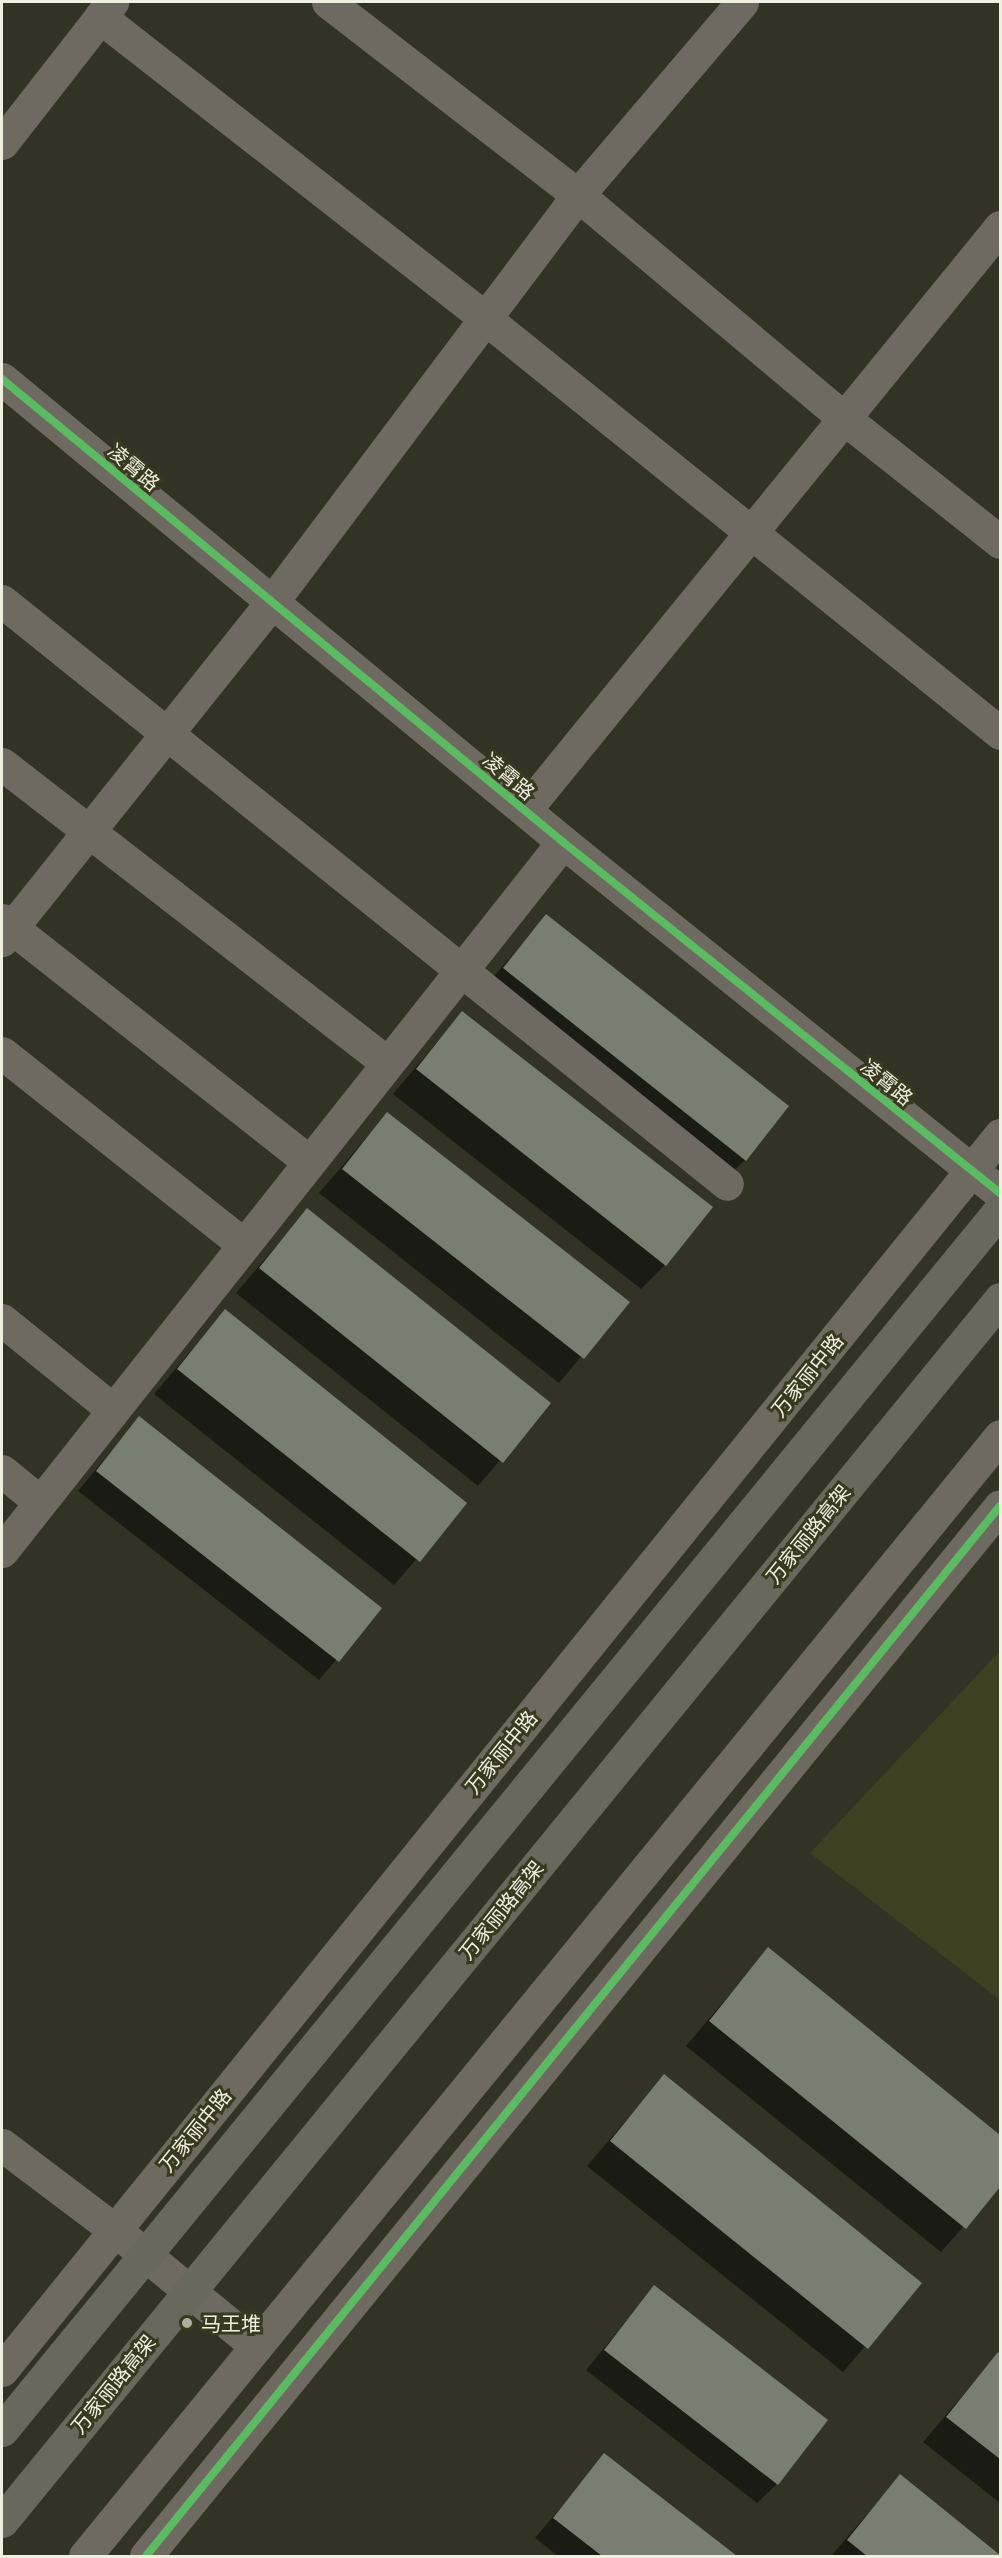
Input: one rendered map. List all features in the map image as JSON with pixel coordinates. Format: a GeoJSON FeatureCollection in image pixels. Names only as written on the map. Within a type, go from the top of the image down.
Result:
{"type":"FeatureCollection","features":[{"type":"Feature","properties":{"kind":"highway"},"geometry":{"type":"LineString","coordinates":[[2,2430],[1000,1210]]}},
{"type":"Feature","properties":{"kind":"highway","name":"万家丽路高架"},"geometry":{"type":"LineString","coordinates":[[2,2521],[1000,1299]]}},
{"type":"Feature","properties":{"kind":"main road","name":"万家丽中路"},"geometry":{"type":"LineString","coordinates":[[2,2370],[1000,1135]]}},
{"type":"Feature","properties":{"kind":"main road"},"geometry":{"type":"LineString","coordinates":[[85,2556],[1000,1436]]}},
{"type":"Feature","properties":{"kind":"street"},"geometry":{"type":"LineString","coordinates":[[328,2],[578,195],[844,419],[1000,542]]}},
{"type":"Feature","properties":{"kind":"street"},"geometry":{"type":"LineString","coordinates":[[309,1162],[5,929],[88,832],[272,602],[578,195],[742,2]]}},
{"type":"Feature","properties":{"kind":"street"},"geometry":{"type":"LineString","coordinates":[[2,143],[106,9],[1000,733]]}},
{"type":"Feature","properties":{"kind":"street"},"geometry":{"type":"LineString","coordinates":[[525,810],[1000,227]]}},
{"type":"Feature","properties":{"kind":"street","name":"凌霄路"},"geometry":{"type":"LineString","coordinates":[[2,379],[563,842],[1000,1193]]}},
{"type":"Feature","properties":{"kind":"street"},"geometry":{"type":"LineString","coordinates":[[2,601],[727,1184]]}},
{"type":"Feature","properties":{"kind":"street"},"geometry":{"type":"LineString","coordinates":[[2,764],[387,1063]]}},
{"type":"Feature","properties":{"kind":"street"},"geometry":{"type":"LineString","coordinates":[[2,1551],[563,842]]}},
{"type":"Feature","properties":{"kind":"street"},"geometry":{"type":"LineString","coordinates":[[2,1053],[243,1244]]}},
{"type":"Feature","properties":{"kind":"street"},"geometry":{"type":"LineString","coordinates":[[2,1320],[113,1410]]}},
{"type":"Feature","properties":{"kind":"street"},"geometry":{"type":"LineString","coordinates":[[2,1472],[40,1502]]}},
{"type":"Feature","properties":{"kind":"street"},"geometry":{"type":"LineString","coordinates":[[146,2556],[1000,1506]]}},
{"type":"Feature","properties":{"kind":"street"},"geometry":{"type":"LineString","coordinates":[[2,2145],[115,2230],[255,2346]]}},
{"type":"Feature","properties":{"kind":"shaded area"},"geometry":{"type":"Polygon","coordinates":[[[1000,1651],[1000,2000],[810,1853],[1000,1651]]]}},
{"type":"Feature","properties":{"kind":"building"},"geometry":{"type":"Polygon","coordinates":[[[546,914],[789,1106],[746,1161],[503,968],[546,914]]]}},
{"type":"Feature","properties":{"kind":"building"},"geometry":{"type":"Polygon","coordinates":[[[462,1011],[713,1207],[666,1266],[416,1069],[462,1011]]]}},
{"type":"Feature","properties":{"kind":"building"},"geometry":{"type":"Polygon","coordinates":[[[387,1112],[630,1302],[584,1359],[342,1169],[387,1112]]]}},
{"type":"Feature","properties":{"kind":"building"},"geometry":{"type":"Polygon","coordinates":[[[307,1208],[551,1403],[503,1463],[259,1268],[307,1208]]]}},
{"type":"Feature","properties":{"kind":"building"},"geometry":{"type":"Polygon","coordinates":[[[225,1309],[467,1503],[420,1562],[177,1369],[225,1309]]]}},
{"type":"Feature","properties":{"kind":"building"},"geometry":{"type":"Polygon","coordinates":[[[139,1416],[382,1608],[339,1662],[96,1471],[139,1416]]]}},
{"type":"Feature","properties":{"kind":"building"},"geometry":{"type":"Polygon","coordinates":[[[768,1947],[1000,2135],[1000,2187],[966,2229],[709,2021],[768,1947]]]}},
{"type":"Feature","properties":{"kind":"building"},"geometry":{"type":"Polygon","coordinates":[[[664,2074],[922,2283],[868,2349],[610,2141],[664,2074]]]}},
{"type":"Feature","properties":{"kind":"building"},"geometry":{"type":"Polygon","coordinates":[[[654,2285],[828,2420],[778,2485],[604,2350],[654,2285]]]}},
{"type":"Feature","properties":{"kind":"building"},"geometry":{"type":"Polygon","coordinates":[[[998,2352],[1000,2354],[1000,2459],[946,2417],[998,2352]]]}},
{"type":"Feature","properties":{"kind":"building"},"geometry":{"type":"Polygon","coordinates":[[[604,2453],[737,2556],[602,2556],[553,2518],[604,2453]]]}},
{"type":"Feature","properties":{"kind":"building"},"geometry":{"type":"Polygon","coordinates":[[[900,2474],[1000,2556],[867,2556],[847,2540],[900,2474]]]}},
{"type":"Feature","properties":{"kind":"cycle path"},"geometry":{"type":"LineString","coordinates":[[2,379],[563,842],[1000,1193]]}},
{"type":"Feature","properties":{"kind":"cycle path"},"geometry":{"type":"LineString","coordinates":[[146,2556],[1000,1506]]}},
{"type":"Feature","properties":{"kind":"place","name":"马王堆"},"geometry":{"type":"Point","coordinates":[187,2323]}}]}
